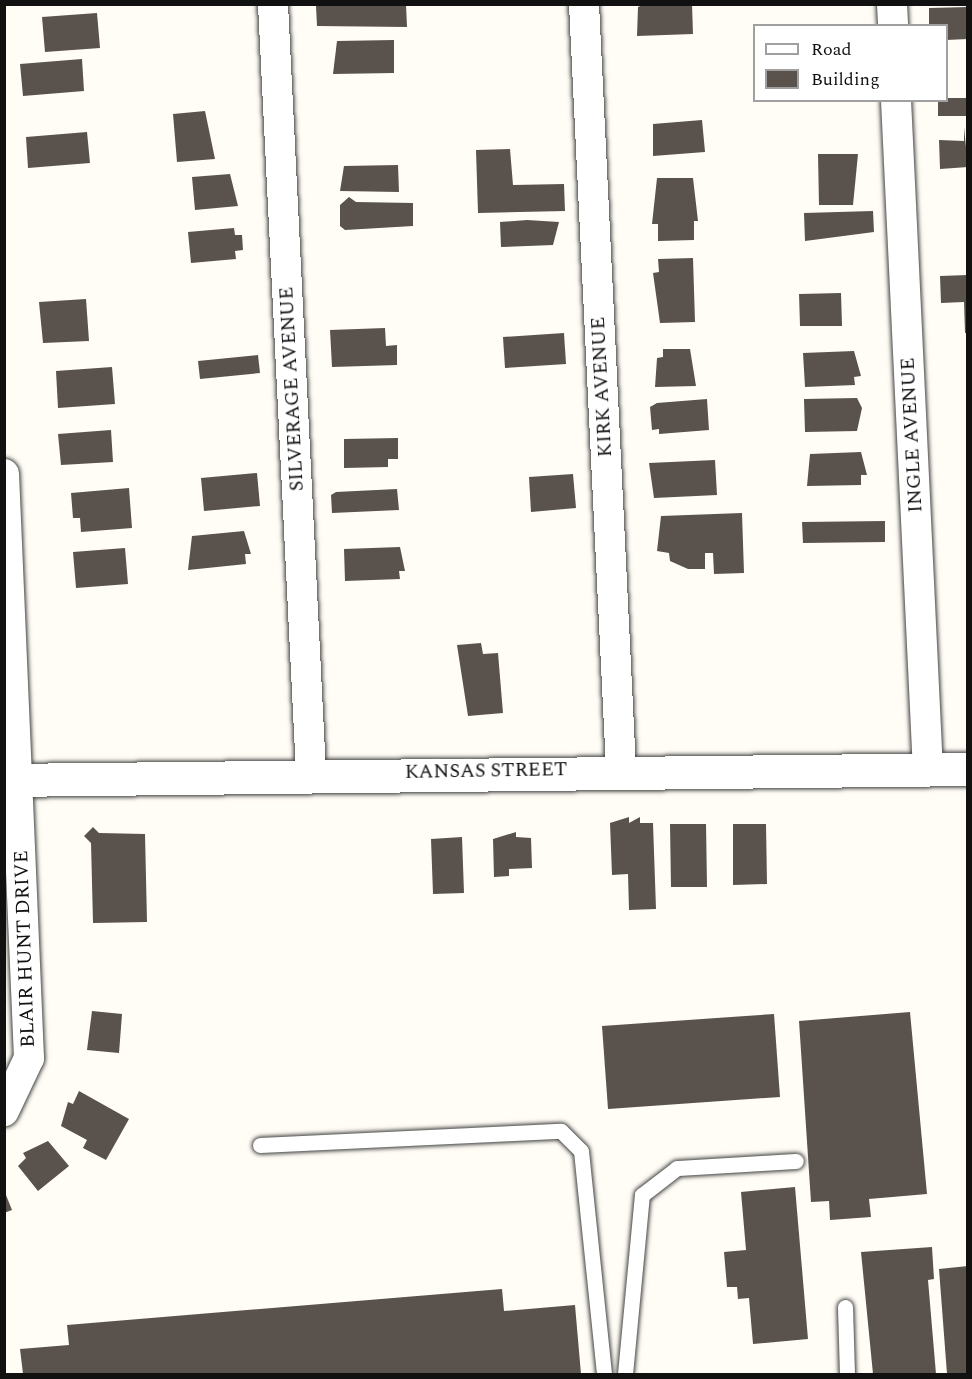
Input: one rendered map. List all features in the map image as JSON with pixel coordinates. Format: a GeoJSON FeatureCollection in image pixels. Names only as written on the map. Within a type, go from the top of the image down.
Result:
{"type":"FeatureCollection","features":[{"type":"Feature","properties":{"kind":"street","name":"SILVERAGE AVENUE"},"geometry":{"type":"LineString","coordinates":[[273,4],[311,773]]}},
{"type":"Feature","properties":{"kind":"street","name":"KIRK AVENUE"},"geometry":{"type":"LineString","coordinates":[[584,4],[621,770]]}},
{"type":"Feature","properties":{"kind":"street"},"geometry":{"type":"LineString","coordinates":[[892,4],[893,24]]}},
{"type":"Feature","properties":{"kind":"street","name":"INGLE AVENUE"},"geometry":{"type":"LineString","coordinates":[[896,102],[928,770]]}},
{"type":"Feature","properties":{"kind":"street","name":"BLAIR HUNT DRIVE"},"geometry":{"type":"LineString","coordinates":[[4,474],[12,780],[29,1058],[4,1111]]}},
{"type":"Feature","properties":{"kind":"street","name":"KANSAS STREET"},"geometry":{"type":"LineString","coordinates":[[12,780],[311,773],[968,769]]}},
{"type":"Feature","properties":{"kind":"lane"},"geometry":{"type":"LineString","coordinates":[[260,1145],[561,1131],[581,1151],[604,1374]]}},
{"type":"Feature","properties":{"kind":"lane"},"geometry":{"type":"LineString","coordinates":[[625,1374],[642,1196],[677,1168],[796,1161]]}},
{"type":"Feature","properties":{"kind":"lane"},"geometry":{"type":"LineString","coordinates":[[844,1306],[847,1374]]}},
{"type":"Feature","properties":{"kind":"building"},"geometry":{"type":"Polygon","coordinates":[[[406,4],[407,27],[317,26],[316,6],[406,4]]]}},
{"type":"Feature","properties":{"kind":"building"},"geometry":{"type":"Polygon","coordinates":[[[645,4],[692,4],[693,34],[637,36],[638,7],[645,4]]]}},
{"type":"Feature","properties":{"kind":"building"},"geometry":{"type":"Polygon","coordinates":[[[968,7],[968,39],[948,40],[948,24],[929,24],[929,8],[968,7]]]}},
{"type":"Feature","properties":{"kind":"building"},"geometry":{"type":"Polygon","coordinates":[[[97,13],[100,48],[45,52],[42,17],[97,13]]]}},
{"type":"Feature","properties":{"kind":"building"},"geometry":{"type":"Polygon","coordinates":[[[394,40],[394,73],[333,74],[337,41],[394,40]]]}},
{"type":"Feature","properties":{"kind":"building"},"geometry":{"type":"Polygon","coordinates":[[[82,59],[84,91],[23,96],[20,64],[82,59]]]}},
{"type":"Feature","properties":{"kind":"building"},"geometry":{"type":"Polygon","coordinates":[[[948,98],[968,98],[968,116],[938,116],[938,102],[948,102],[948,98]]]}},
{"type":"Feature","properties":{"kind":"building"},"geometry":{"type":"Polygon","coordinates":[[[205,111],[215,159],[177,162],[173,114],[205,111]]]}},
{"type":"Feature","properties":{"kind":"building"},"geometry":{"type":"Polygon","coordinates":[[[702,120],[705,152],[653,156],[653,124],[702,120]]]}},
{"type":"Feature","properties":{"kind":"building"},"geometry":{"type":"Polygon","coordinates":[[[964,127],[968,167],[940,169],[939,140],[964,141],[964,127]]]}},
{"type":"Feature","properties":{"kind":"building"},"geometry":{"type":"Polygon","coordinates":[[[87,132],[90,163],[28,168],[26,137],[87,132]]]}},
{"type":"Feature","properties":{"kind":"building"},"geometry":{"type":"Polygon","coordinates":[[[510,149],[513,185],[564,184],[565,211],[478,213],[476,150],[510,149]]]}},
{"type":"Feature","properties":{"kind":"building"},"geometry":{"type":"Polygon","coordinates":[[[818,154],[858,154],[853,205],[819,205],[818,154]]]}},
{"type":"Feature","properties":{"kind":"building"},"geometry":{"type":"Polygon","coordinates":[[[398,165],[399,192],[340,191],[344,166],[398,165]]]}},
{"type":"Feature","properties":{"kind":"building"},"geometry":{"type":"Polygon","coordinates":[[[230,174],[238,206],[195,210],[192,177],[230,174]]]}},
{"type":"Feature","properties":{"kind":"building"},"geometry":{"type":"Polygon","coordinates":[[[657,178],[693,178],[698,221],[694,221],[694,240],[658,241],[658,224],[652,224],[657,178]]]}},
{"type":"Feature","properties":{"kind":"building"},"geometry":{"type":"Polygon","coordinates":[[[349,197],[356,202],[413,203],[413,226],[345,230],[340,226],[340,205],[349,197]]]}},
{"type":"Feature","properties":{"kind":"building"},"geometry":{"type":"Polygon","coordinates":[[[873,211],[874,232],[805,241],[804,213],[873,211]]]}},
{"type":"Feature","properties":{"kind":"building"},"geometry":{"type":"Polygon","coordinates":[[[527,220],[559,222],[553,245],[501,247],[500,222],[527,220]]]}},
{"type":"Feature","properties":{"kind":"building"},"geometry":{"type":"Polygon","coordinates":[[[234,228],[235,235],[242,235],[243,250],[235,251],[236,259],[191,263],[188,232],[234,228]]]}},
{"type":"Feature","properties":{"kind":"building"},"geometry":{"type":"Polygon","coordinates":[[[693,258],[695,322],[660,323],[653,273],[659,272],[658,259],[693,258]]]}},
{"type":"Feature","properties":{"kind":"building"},"geometry":{"type":"Polygon","coordinates":[[[968,275],[968,333],[965,333],[964,302],[941,303],[940,276],[968,275]]]}},
{"type":"Feature","properties":{"kind":"building"},"geometry":{"type":"Polygon","coordinates":[[[841,293],[842,326],[800,326],[799,294],[841,293]]]}},
{"type":"Feature","properties":{"kind":"building"},"geometry":{"type":"Polygon","coordinates":[[[86,299],[89,341],[43,343],[39,302],[86,299]]]}},
{"type":"Feature","properties":{"kind":"building"},"geometry":{"type":"Polygon","coordinates":[[[385,328],[386,346],[397,345],[397,365],[332,367],[330,330],[385,328]]]}},
{"type":"Feature","properties":{"kind":"building"},"geometry":{"type":"Polygon","coordinates":[[[564,333],[566,364],[505,368],[503,337],[564,333]]]}},
{"type":"Feature","properties":{"kind":"building"},"geometry":{"type":"Polygon","coordinates":[[[663,349],[690,349],[696,386],[655,387],[657,358],[663,357],[663,349]]]}},
{"type":"Feature","properties":{"kind":"building"},"geometry":{"type":"Polygon","coordinates":[[[854,351],[861,376],[854,377],[855,385],[805,387],[803,353],[854,351]]]}},
{"type":"Feature","properties":{"kind":"building"},"geometry":{"type":"Polygon","coordinates":[[[258,355],[260,373],[200,379],[198,361],[258,355]]]}},
{"type":"Feature","properties":{"kind":"building"},"geometry":{"type":"Polygon","coordinates":[[[112,367],[115,404],[58,408],[56,371],[112,367]]]}},
{"type":"Feature","properties":{"kind":"building"},"geometry":{"type":"Polygon","coordinates":[[[857,398],[862,408],[857,431],[805,432],[804,399],[857,398]]]}},
{"type":"Feature","properties":{"kind":"building"},"geometry":{"type":"Polygon","coordinates":[[[707,399],[709,430],[659,434],[659,429],[652,430],[650,407],[657,403],[707,399]]]}},
{"type":"Feature","properties":{"kind":"building"},"geometry":{"type":"Polygon","coordinates":[[[111,430],[113,462],[61,465],[58,434],[111,430]]]}},
{"type":"Feature","properties":{"kind":"building"},"geometry":{"type":"Polygon","coordinates":[[[398,438],[398,459],[388,459],[388,467],[344,468],[344,439],[398,438]]]}},
{"type":"Feature","properties":{"kind":"building"},"geometry":{"type":"Polygon","coordinates":[[[861,452],[867,475],[861,475],[861,485],[807,486],[810,454],[861,452]]]}},
{"type":"Feature","properties":{"kind":"building"},"geometry":{"type":"Polygon","coordinates":[[[715,460],[717,495],[654,498],[649,463],[715,460]]]}},
{"type":"Feature","properties":{"kind":"building"},"geometry":{"type":"Polygon","coordinates":[[[257,473],[260,506],[204,511],[201,478],[257,473]]]}},
{"type":"Feature","properties":{"kind":"building"},"geometry":{"type":"Polygon","coordinates":[[[573,474],[576,508],[531,512],[529,477],[573,474]]]}},
{"type":"Feature","properties":{"kind":"building"},"geometry":{"type":"Polygon","coordinates":[[[129,488],[132,528],[81,532],[80,518],[73,518],[71,493],[129,488]]]}},
{"type":"Feature","properties":{"kind":"building"},"geometry":{"type":"Polygon","coordinates":[[[397,489],[399,510],[332,513],[331,495],[336,492],[397,489]]]}},
{"type":"Feature","properties":{"kind":"building"},"geometry":{"type":"Polygon","coordinates":[[[742,513],[744,573],[714,574],[713,553],[705,553],[705,569],[688,569],[670,561],[669,553],[657,551],[661,516],[742,513]]]}},
{"type":"Feature","properties":{"kind":"building"},"geometry":{"type":"Polygon","coordinates":[[[885,521],[885,542],[803,543],[802,522],[885,521]]]}},
{"type":"Feature","properties":{"kind":"building"},"geometry":{"type":"Polygon","coordinates":[[[244,531],[251,554],[245,554],[246,564],[188,570],[192,536],[244,531]]]}},
{"type":"Feature","properties":{"kind":"building"},"geometry":{"type":"Polygon","coordinates":[[[400,547],[405,571],[399,571],[400,579],[345,581],[344,549],[400,547]]]}},
{"type":"Feature","properties":{"kind":"building"},"geometry":{"type":"Polygon","coordinates":[[[125,548],[128,584],[76,588],[73,552],[125,548]]]}},
{"type":"Feature","properties":{"kind":"building"},"geometry":{"type":"Polygon","coordinates":[[[481,643],[483,654],[498,653],[503,713],[468,716],[457,645],[481,643]]]}},
{"type":"Feature","properties":{"kind":"building"},"geometry":{"type":"Polygon","coordinates":[[[629,817],[629,823],[640,817],[640,823],[653,823],[656,909],[629,910],[628,874],[612,875],[610,823],[629,817]]]}},
{"type":"Feature","properties":{"kind":"building"},"geometry":{"type":"Polygon","coordinates":[[[670,824],[706,824],[707,887],[671,887],[670,824]]]}},
{"type":"Feature","properties":{"kind":"building"},"geometry":{"type":"Polygon","coordinates":[[[733,824],[766,824],[767,884],[733,885],[733,824]]]}},
{"type":"Feature","properties":{"kind":"building"},"geometry":{"type":"Polygon","coordinates":[[[93,827],[99,833],[145,834],[147,922],[93,923],[91,843],[84,836],[93,827]]]}},
{"type":"Feature","properties":{"kind":"building"},"geometry":{"type":"Polygon","coordinates":[[[516,832],[516,837],[531,838],[532,868],[509,869],[509,876],[494,877],[493,839],[516,832]]]}},
{"type":"Feature","properties":{"kind":"building"},"geometry":{"type":"Polygon","coordinates":[[[462,837],[464,893],[433,894],[431,839],[462,837]]]}},
{"type":"Feature","properties":{"kind":"building"},"geometry":{"type":"Polygon","coordinates":[[[92,1011],[122,1014],[119,1053],[87,1050],[92,1011]]]}},
{"type":"Feature","properties":{"kind":"building"},"geometry":{"type":"Polygon","coordinates":[[[910,1012],[927,1194],[869,1199],[871,1217],[830,1220],[829,1201],[811,1202],[799,1021],[910,1012]]]}},
{"type":"Feature","properties":{"kind":"building"},"geometry":{"type":"Polygon","coordinates":[[[774,1014],[780,1097],[608,1109],[602,1026],[774,1014]]]}},
{"type":"Feature","properties":{"kind":"building"},"geometry":{"type":"Polygon","coordinates":[[[79,1091],[129,1119],[106,1160],[83,1148],[87,1140],[61,1126],[68,1102],[73,1104],[79,1091]]]}},
{"type":"Feature","properties":{"kind":"building"},"geometry":{"type":"Polygon","coordinates":[[[48,1141],[69,1166],[38,1191],[18,1166],[26,1158],[23,1153],[48,1141]]]}},
{"type":"Feature","properties":{"kind":"building"},"geometry":{"type":"Polygon","coordinates":[[[795,1187],[808,1339],[753,1344],[749,1298],[738,1299],[737,1287],[727,1287],[724,1252],[746,1250],[741,1192],[795,1187]]]}},
{"type":"Feature","properties":{"kind":"building"},"geometry":{"type":"Polygon","coordinates":[[[4,1190],[12,1210],[4,1213],[4,1190]]]}},
{"type":"Feature","properties":{"kind":"building"},"geometry":{"type":"Polygon","coordinates":[[[932,1247],[934,1279],[928,1280],[936,1374],[873,1374],[861,1252],[932,1247]]]}},
{"type":"Feature","properties":{"kind":"building"},"geometry":{"type":"Polygon","coordinates":[[[968,1266],[968,1374],[947,1374],[939,1269],[968,1266]]]}},
{"type":"Feature","properties":{"kind":"building"},"geometry":{"type":"Polygon","coordinates":[[[502,1289],[504,1311],[575,1305],[581,1374],[23,1374],[20,1349],[69,1345],[67,1325],[502,1289]]]}}]}
